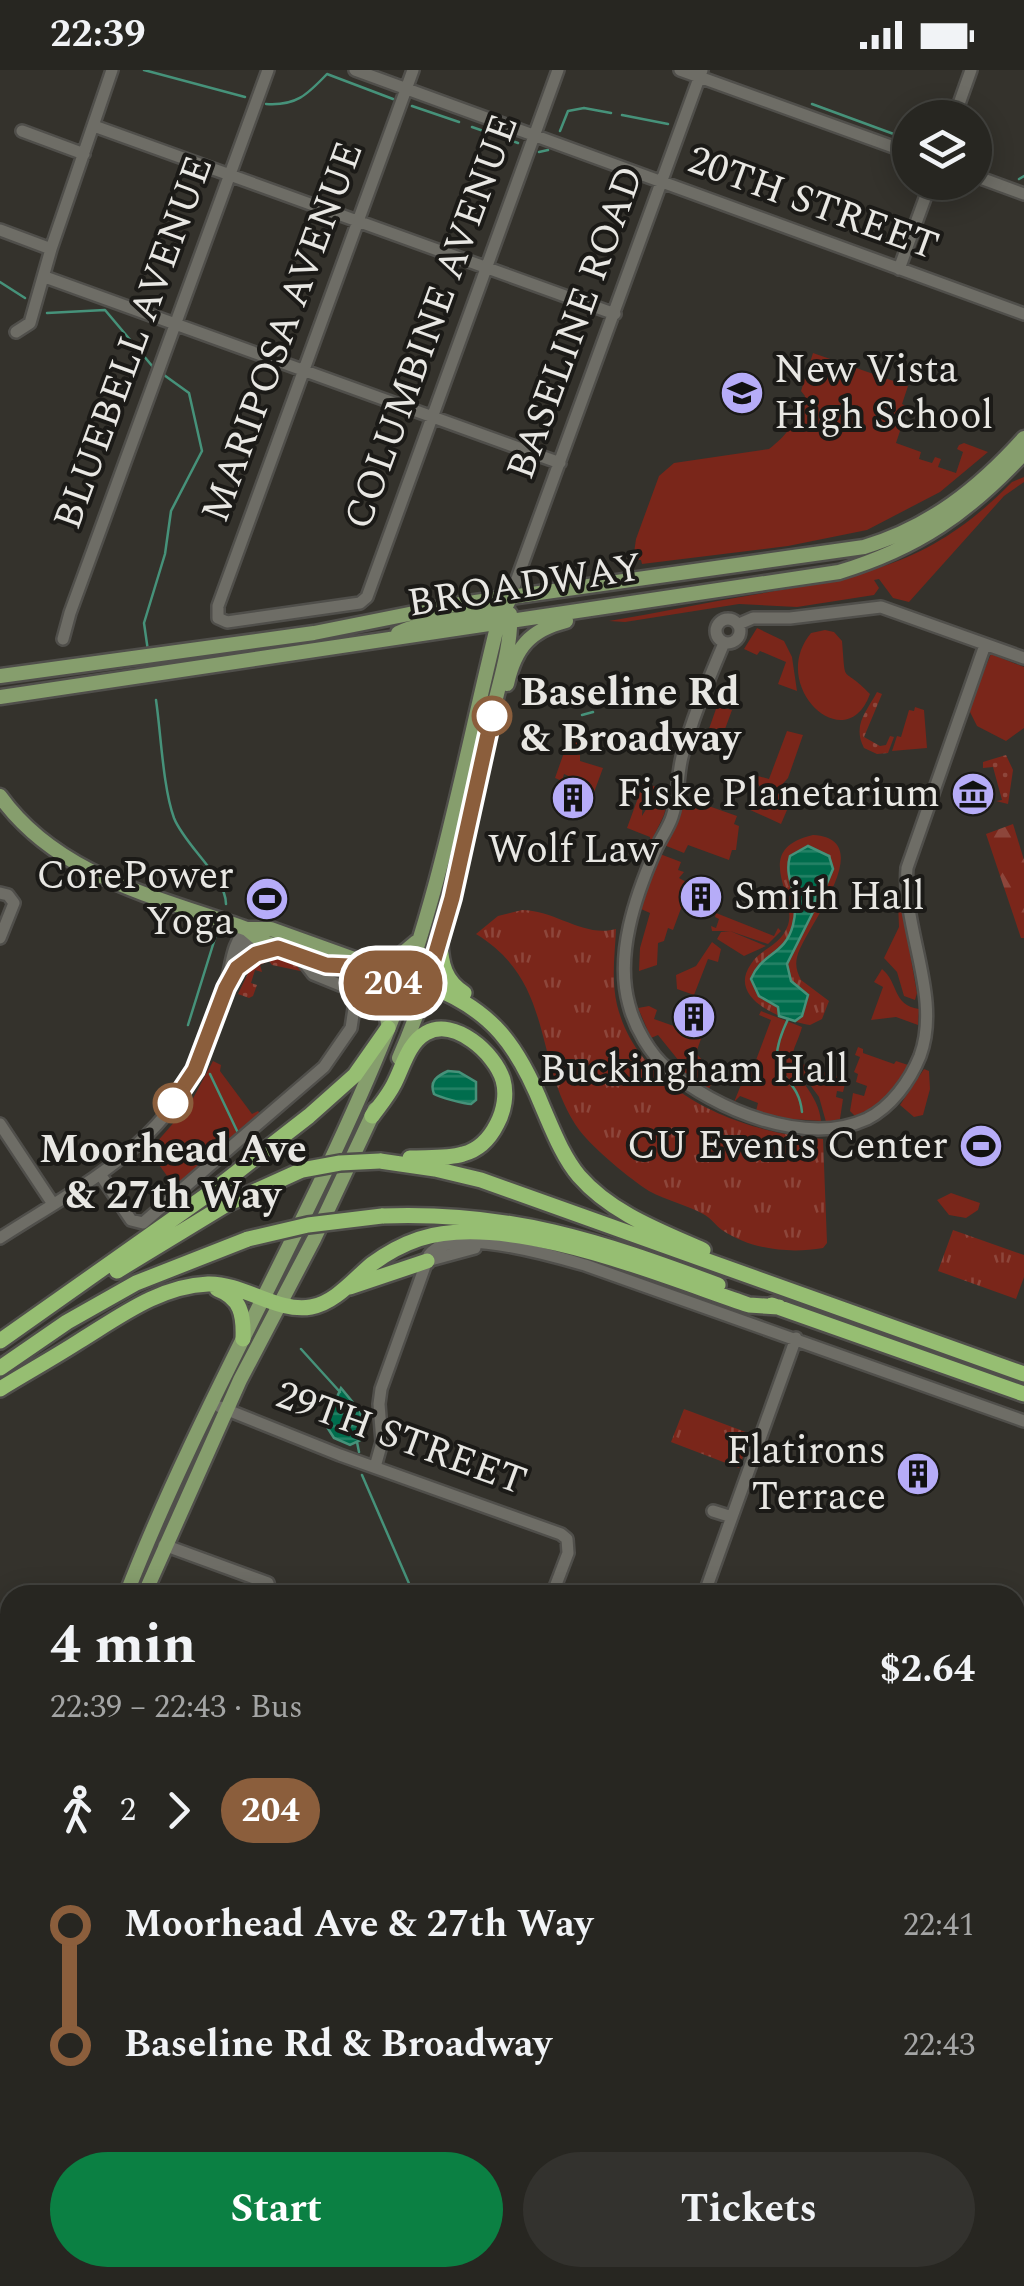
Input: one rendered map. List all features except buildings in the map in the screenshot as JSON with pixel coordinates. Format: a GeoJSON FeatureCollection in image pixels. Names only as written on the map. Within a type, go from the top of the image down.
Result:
{"type":"FeatureCollection","features":[{"type":"Feature","properties":{"kind":"highway"},"geometry":{"type":"LineString","coordinates":[[440,943],[442,965],[451,983],[494,1013],[514,1034],[532,1084]]}},
{"type":"Feature","properties":{"kind":"highway"},"geometry":{"type":"LineString","coordinates":[[426,989],[474,1008],[511,1043],[570,1164],[597,1194],[656,1229],[784,1287]]}},
{"type":"Feature","properties":{"kind":"highway"},"geometry":{"type":"LineString","coordinates":[[0,1344],[214,1190],[309,1116],[354,1075],[388,1028]]}},
{"type":"Feature","properties":{"kind":"highway"},"geometry":{"type":"LineString","coordinates":[[0,1344],[267,1183],[302,1170],[340,1163],[449,1157],[473,1150],[492,1133],[500,1119],[504,1105],[502,1078],[492,1058],[476,1044],[452,1032],[430,1030],[414,1042],[390,1092],[372,1116]]}},
{"type":"Feature","properties":{"kind":"highway"},"geometry":{"type":"LineString","coordinates":[[380,1161],[481,1180],[1024,1374]]}},
{"type":"Feature","properties":{"kind":"highway"},"geometry":{"type":"LineString","coordinates":[[0,1368],[67,1322],[136,1283],[248,1239],[308,1225],[382,1216],[455,1216],[543,1228],[626,1250],[1024,1394]]}},
{"type":"Feature","properties":{"kind":"highway"},"geometry":{"type":"LineString","coordinates":[[342,1290],[404,1245],[433,1235],[479,1232],[588,1253],[749,1306],[779,1307]]}},
{"type":"Feature","properties":{"kind":"highway"},"geometry":{"type":"LineString","coordinates":[[0,1388],[164,1293],[198,1285],[224,1285],[281,1304],[309,1308],[342,1290],[426,1261]]}},
{"type":"Feature","properties":{"kind":"highway"},"geometry":{"type":"LineString","coordinates":[[402,1270],[420,1279]]}},
{"type":"Feature","properties":{"kind":"highway"},"geometry":{"type":"LineString","coordinates":[[198,1285],[219,1290],[236,1300],[242,1317],[242,1339]]}},
{"type":"Feature","properties":{"kind":"main road","name":"BROADWAY"},"geometry":{"type":"LineString","coordinates":[[0,676],[314,633],[454,605],[836,554],[882,541],[935,517],[958,502],[1024,438]]}},
{"type":"Feature","properties":{"kind":"main road","name":"BROADWAY"},"geometry":{"type":"LineString","coordinates":[[0,697],[820,576],[906,548],[954,519],[1024,453]]}},
{"type":"Feature","properties":{"kind":"main road","name":"BASELINE ROAD"},"geometry":{"type":"LineString","coordinates":[[130,1585],[211,1403],[365,1086],[406,982],[510,598]]}},
{"type":"Feature","properties":{"kind":"main road"},"geometry":{"type":"LineString","coordinates":[[385,640],[428,622],[489,612],[510,598]]}},
{"type":"Feature","properties":{"kind":"main road"},"geometry":{"type":"LineString","coordinates":[[492,716],[518,651],[532,635],[558,623],[658,600]]}},
{"type":"Feature","properties":{"kind":"main road","name":"BASELINE ROAD"},"geometry":{"type":"LineString","coordinates":[[148,1585],[227,1409],[372,1116],[426,989],[476,792],[492,716],[504,622]]}},
{"type":"Feature","properties":{"kind":"main road"},"geometry":{"type":"LineString","coordinates":[[463,772],[476,792]]}},
{"type":"Feature","properties":{"kind":"main road"},"geometry":{"type":"LineString","coordinates":[[0,796],[22,824],[76,866],[247,929],[260,940],[323,969],[363,980],[385,1006],[388,1028]]}},
{"type":"Feature","properties":{"kind":"main road"},"geometry":{"type":"LineString","coordinates":[[247,929],[270,929],[374,966],[406,982]]}},
{"type":"Feature","properties":{"kind":"main road"},"geometry":{"type":"LineString","coordinates":[[374,966],[408,952],[422,932]]}},
{"type":"Feature","properties":{"kind":"main road"},"geometry":{"type":"LineString","coordinates":[[237,968],[255,954],[278,948]]}},
{"type":"Feature","properties":{"kind":"main road"},"geometry":{"type":"LineString","coordinates":[[323,969],[350,966],[426,989]]}},
{"type":"Feature","properties":{"kind":"street"},"geometry":{"type":"LineString","coordinates":[[16,332],[30,323],[112,70]]}},
{"type":"Feature","properties":{"kind":"street","name":"BLUEBELL AVENUE"},"geometry":{"type":"LineString","coordinates":[[63,640],[268,70]]}},
{"type":"Feature","properties":{"kind":"street","name":"20TH STREET"},"geometry":{"type":"LineString","coordinates":[[355,70],[1024,314]]}},
{"type":"Feature","properties":{"kind":"street","name":"MARIPOSA AVENUE"},"geometry":{"type":"LineString","coordinates":[[367,596],[360,603],[274,616],[227,622],[218,618],[218,606],[413,70]]}},
{"type":"Feature","properties":{"kind":"street","name":"COLUMBINE AVENUE"},"geometry":{"type":"LineString","coordinates":[[367,596],[558,70]]}},
{"type":"Feature","properties":{"kind":"street"},"geometry":{"type":"LineString","coordinates":[[680,70],[701,74],[892,146]]}},
{"type":"Feature","properties":{"kind":"street"},"geometry":{"type":"LineString","coordinates":[[960,100],[971,70]]}},
{"type":"Feature","properties":{"kind":"street","name":"BASELINE ROAD"},"geometry":{"type":"LineString","coordinates":[[510,598],[701,74]]}},
{"type":"Feature","properties":{"kind":"street"},"geometry":{"type":"LineString","coordinates":[[94,126],[615,314]]}},
{"type":"Feature","properties":{"kind":"street"},"geometry":{"type":"LineString","coordinates":[[22,131],[84,154]]}},
{"type":"Feature","properties":{"kind":"street"},"geometry":{"type":"LineString","coordinates":[[992,182],[1024,194]]}},
{"type":"Feature","properties":{"kind":"street"},"geometry":{"type":"LineString","coordinates":[[899,269],[924,200]]}},
{"type":"Feature","properties":{"kind":"street"},"geometry":{"type":"LineString","coordinates":[[0,230],[52,249]]}},
{"type":"Feature","properties":{"kind":"street"},"geometry":{"type":"LineString","coordinates":[[44,277],[560,464]]}},
{"type":"Feature","properties":{"kind":"street"},"geometry":{"type":"LineString","coordinates":[[738,624],[753,618],[790,618],[881,607],[1024,658]]}},
{"type":"Feature","properties":{"kind":"street"},"geometry":{"type":"LineString","coordinates":[[724,642],[716,633],[718,623],[728,618],[738,624]]}},
{"type":"Feature","properties":{"kind":"street"},"geometry":{"type":"LineString","coordinates":[[724,642],[738,638],[738,624]]}},
{"type":"Feature","properties":{"kind":"street"},"geometry":{"type":"LineString","coordinates":[[724,642],[682,758],[674,814],[650,864],[627,936],[624,962],[629,1006],[652,1051],[666,1068],[689,1085],[750,1114],[824,1128],[866,1119],[877,1112],[903,1087],[921,1053],[926,1012],[906,898],[907,868],[985,644]]}},
{"type":"Feature","properties":{"kind":"street"},"geometry":{"type":"LineString","coordinates":[[0,938],[14,903],[2,894]]}},
{"type":"Feature","properties":{"kind":"street"},"geometry":{"type":"LineString","coordinates":[[0,1238],[100,1174],[142,1140],[190,1080],[247,944],[247,929]]}},
{"type":"Feature","properties":{"kind":"street"},"geometry":{"type":"LineString","coordinates":[[226,988],[236,940],[247,929]]}},
{"type":"Feature","properties":{"kind":"street"},"geometry":{"type":"LineString","coordinates":[[100,1174],[131,1220],[144,1224],[324,1067],[351,1028],[356,1008],[353,996],[323,969]]}},
{"type":"Feature","properties":{"kind":"street"},"geometry":{"type":"LineString","coordinates":[[0,1124],[52,1204]]}},
{"type":"Feature","properties":{"kind":"street"},"geometry":{"type":"LineString","coordinates":[[375,1467],[382,1442],[380,1394],[426,1261],[457,1251],[494,1246],[586,1265],[1024,1421]]}},
{"type":"Feature","properties":{"kind":"street"},"geometry":{"type":"LineString","coordinates":[[708,1585],[796,1338]]}},
{"type":"Feature","properties":{"kind":"street","name":"29TH STREET"},"geometry":{"type":"LineString","coordinates":[[211,1403],[553,1530],[567,1539],[568,1552],[556,1585]]}},
{"type":"Feature","properties":{"kind":"street"},"geometry":{"type":"LineString","coordinates":[[713,1511],[732,1517]]}},
{"type":"Feature","properties":{"kind":"street"},"geometry":{"type":"LineString","coordinates":[[164,1545],[268,1585]]}},
{"type":"Feature","properties":{"kind":"green space"},"geometry":{"type":"Polygon","coordinates":[[[813,353],[908,386],[902,404],[908,407],[896,443],[921,452],[919,459],[932,463],[935,457],[941,459],[938,467],[956,473],[963,452],[957,449],[959,445],[964,443],[988,452],[940,492],[867,530],[788,546],[642,564],[641,560],[633,560],[636,539],[659,476],[674,463],[769,449],[787,432],[799,412],[813,353]]]}},
{"type":"Feature","properties":{"kind":"green space"},"geometry":{"type":"Polygon","coordinates":[[[1024,477],[1024,482],[1004,496],[909,602],[893,598],[879,579],[874,580],[879,588],[874,595],[797,607],[739,604],[625,622],[609,621],[828,581],[893,563],[952,532],[1012,482],[1024,477]]]}},
{"type":"Feature","properties":{"kind":"green space"},"geometry":{"type":"Polygon","coordinates":[[[757,628],[784,641],[792,657],[797,691],[778,684],[786,662],[744,649],[757,628]]]}},
{"type":"Feature","properties":{"kind":"green space"},"geometry":{"type":"Polygon","coordinates":[[[834,632],[842,641],[847,674],[870,694],[859,713],[844,720],[829,718],[815,708],[804,693],[798,674],[800,654],[811,633],[834,632]]]}},
{"type":"Feature","properties":{"kind":"green space"},"geometry":{"type":"Polygon","coordinates":[[[991,654],[1024,667],[1024,728],[1006,741],[977,726],[968,708],[991,654]]]}},
{"type":"Feature","properties":{"kind":"green space"},"geometry":{"type":"Polygon","coordinates":[[[877,692],[882,694],[864,737],[880,746],[886,745],[890,736],[894,737],[888,753],[877,754],[864,748],[860,732],[862,719],[877,692]]]}},
{"type":"Feature","properties":{"kind":"green space"},"geometry":{"type":"Polygon","coordinates":[[[717,706],[732,710],[717,751],[703,746],[717,706]]]}},
{"type":"Feature","properties":{"kind":"green space"},"geometry":{"type":"Polygon","coordinates":[[[915,707],[924,710],[927,748],[892,751],[909,710],[914,711],[915,707]]]}},
{"type":"Feature","properties":{"kind":"green space"},"geometry":{"type":"Polygon","coordinates":[[[573,727],[591,734],[586,750],[580,753],[580,761],[603,768],[593,795],[579,790],[578,780],[564,774],[562,781],[555,778],[573,727]]]}},
{"type":"Feature","properties":{"kind":"green space"},"geometry":{"type":"Polygon","coordinates":[[[787,731],[803,735],[788,778],[779,788],[762,789],[757,783],[758,776],[769,779],[787,731]]]}},
{"type":"Feature","properties":{"kind":"green space"},"geometry":{"type":"Polygon","coordinates":[[[1006,755],[1013,770],[1008,804],[996,801],[1002,800],[993,767],[983,768],[983,762],[1006,755]]]}},
{"type":"Feature","properties":{"kind":"green space"},"geometry":{"type":"Polygon","coordinates":[[[643,784],[648,785],[644,795],[651,785],[658,788],[643,808],[643,796],[642,816],[659,788],[670,793],[651,842],[650,837],[627,828],[643,784]]]}},
{"type":"Feature","properties":{"kind":"green space"},"geometry":{"type":"Polygon","coordinates":[[[780,794],[787,810],[781,824],[748,809],[755,799],[780,794]]]}},
{"type":"Feature","properties":{"kind":"green space"},"geometry":{"type":"Polygon","coordinates":[[[683,797],[737,816],[736,850],[732,850],[729,860],[688,845],[684,853],[664,845],[683,797]]]}},
{"type":"Feature","properties":{"kind":"green space"},"geometry":{"type":"Polygon","coordinates":[[[1013,824],[1024,860],[1024,938],[986,834],[1013,824]]]}},
{"type":"Feature","properties":{"kind":"green space"},"geometry":{"type":"Polygon","coordinates":[[[813,835],[832,840],[840,852],[840,868],[796,960],[801,980],[829,1001],[822,1019],[810,1025],[786,1019],[761,1006],[746,988],[745,977],[755,959],[781,938],[788,925],[780,862],[784,851],[794,842],[813,835]]]}},
{"type":"Feature","properties":{"kind":"green space"},"geometry":{"type":"Polygon","coordinates":[[[660,854],[681,862],[678,870],[684,872],[679,878],[690,884],[673,930],[668,928],[664,941],[658,943],[657,965],[639,971],[640,948],[650,913],[641,909],[660,854]]]}},
{"type":"Feature","properties":{"kind":"green space"},"geometry":{"type":"Polygon","coordinates":[[[898,902],[917,993],[915,1000],[904,996],[897,972],[884,958],[899,927],[898,902]]]}},
{"type":"Feature","properties":{"kind":"green space"},"geometry":{"type":"Polygon","coordinates":[[[522,910],[592,930],[616,929],[617,1005],[629,1036],[647,1062],[670,1084],[697,1103],[728,1117],[759,1128],[823,1139],[827,1243],[823,1248],[770,1248],[745,1242],[692,1208],[649,1191],[586,1138],[565,1106],[532,1000],[520,976],[502,954],[476,934],[498,916],[522,910]]]}},
{"type":"Feature","properties":{"kind":"green space"},"geometry":{"type":"Polygon","coordinates":[[[716,913],[774,936],[778,928],[781,931],[768,944],[730,931],[712,931],[711,926],[716,928],[719,919],[716,913]]]}},
{"type":"Feature","properties":{"kind":"green space"},"geometry":{"type":"Polygon","coordinates":[[[730,931],[766,946],[744,956],[717,939],[721,932],[730,931]]]}},
{"type":"Feature","properties":{"kind":"green space"},"geometry":{"type":"Polygon","coordinates":[[[712,942],[721,949],[718,962],[708,959],[694,995],[677,989],[676,975],[696,966],[712,942]]]}},
{"type":"Feature","properties":{"kind":"green space"},"geometry":{"type":"Polygon","coordinates":[[[263,959],[280,959],[305,972],[269,961],[260,965],[262,972],[255,970],[251,983],[257,985],[253,996],[238,994],[251,967],[263,959]]]}},
{"type":"Feature","properties":{"kind":"green space"},"geometry":{"type":"Polygon","coordinates":[[[882,969],[904,1003],[919,1009],[918,1025],[896,1017],[871,1020],[883,987],[874,982],[882,969]]]}},
{"type":"Feature","properties":{"kind":"green space"},"geometry":{"type":"Polygon","coordinates":[[[649,1006],[657,1010],[654,1019],[702,1036],[696,1053],[715,1075],[709,1089],[675,1067],[679,1061],[658,1035],[651,1038],[638,1008],[649,1006]]]}},
{"type":"Feature","properties":{"kind":"green space"},"geometry":{"type":"Polygon","coordinates":[[[761,1011],[802,1027],[793,1052],[793,1066],[816,1102],[821,1121],[756,1111],[758,1103],[740,1096],[734,1102],[743,1080],[750,1076],[771,1020],[759,1015],[761,1011]]]}},
{"type":"Feature","properties":{"kind":"green space"},"geometry":{"type":"Polygon","coordinates":[[[858,1047],[863,1053],[908,1065],[880,1104],[855,1116],[850,1111],[853,1093],[864,1096],[867,1086],[856,1082],[858,1047]]]}},
{"type":"Feature","properties":{"kind":"green space"},"geometry":{"type":"Polygon","coordinates":[[[213,1061],[221,1065],[220,1071],[252,1114],[258,1111],[262,1116],[178,1191],[149,1151],[190,1104],[213,1061]]]}},
{"type":"Feature","properties":{"kind":"green space"},"geometry":{"type":"Polygon","coordinates":[[[797,1062],[846,1080],[843,1092],[837,1091],[836,1097],[843,1099],[840,1119],[826,1122],[819,1097],[797,1062]]]}},
{"type":"Feature","properties":{"kind":"green space"},"geometry":{"type":"Polygon","coordinates":[[[924,1069],[929,1071],[930,1089],[923,1115],[914,1117],[900,1105],[924,1069]]]}},
{"type":"Feature","properties":{"kind":"green space"},"geometry":{"type":"Polygon","coordinates":[[[951,1193],[980,1203],[978,1210],[966,1218],[949,1215],[937,1200],[951,1193]]]}},
{"type":"Feature","properties":{"kind":"green space"},"geometry":{"type":"Polygon","coordinates":[[[953,1230],[1024,1255],[1024,1277],[1016,1299],[938,1271],[953,1230]]]}},
{"type":"Feature","properties":{"kind":"green space"},"geometry":{"type":"Polygon","coordinates":[[[684,1409],[751,1434],[739,1468],[671,1442],[684,1409]]]}},
{"type":"Feature","properties":{"kind":"shaded area"},"geometry":{"type":"Polygon","coordinates":[[[808,846],[829,856],[833,869],[825,888],[817,888],[814,910],[787,964],[791,981],[808,995],[802,1016],[795,1021],[779,1016],[778,1007],[759,996],[751,979],[789,935],[795,914],[788,865],[790,856],[808,846]]]}},
{"type":"Feature","properties":{"kind":"shaded area"},"geometry":{"type":"Polygon","coordinates":[[[448,1071],[459,1072],[476,1082],[476,1100],[468,1104],[434,1094],[435,1079],[448,1071]]]}},
{"type":"Feature","properties":{"kind":"shaded area"},"geometry":{"type":"Polygon","coordinates":[[[341,1388],[360,1411],[365,1438],[350,1445],[334,1438],[325,1424],[341,1388]]]}},
{"type":"Feature","properties":{"kind":"waterway"},"geometry":{"type":"LineString","coordinates":[[144,70],[245,97]]}},
{"type":"Feature","properties":{"kind":"waterway"},"geometry":{"type":"LineString","coordinates":[[266,104],[300,98],[327,74],[393,99]]}},
{"type":"Feature","properties":{"kind":"waterway"},"geometry":{"type":"LineString","coordinates":[[812,104],[892,133]]}},
{"type":"Feature","properties":{"kind":"waterway"},"geometry":{"type":"LineString","coordinates":[[412,106],[459,122]]}},
{"type":"Feature","properties":{"kind":"waterway"},"geometry":{"type":"LineString","coordinates":[[560,131],[568,111],[584,108],[611,113]]}},
{"type":"Feature","properties":{"kind":"waterway"},"geometry":{"type":"LineString","coordinates":[[622,115],[668,124]]}},
{"type":"Feature","properties":{"kind":"waterway"},"geometry":{"type":"LineString","coordinates":[[472,127],[518,143]]}},
{"type":"Feature","properties":{"kind":"waterway"},"geometry":{"type":"LineString","coordinates":[[539,152],[548,150]]}},
{"type":"Feature","properties":{"kind":"waterway"},"geometry":{"type":"LineString","coordinates":[[1019,179],[1024,176]]}},
{"type":"Feature","properties":{"kind":"waterway"},"geometry":{"type":"LineString","coordinates":[[0,282],[25,298]]}},
{"type":"Feature","properties":{"kind":"waterway"},"geometry":{"type":"LineString","coordinates":[[47,313],[105,310],[153,367]]}},
{"type":"Feature","properties":{"kind":"waterway"},"geometry":{"type":"LineString","coordinates":[[148,651],[144,623],[165,554],[171,511],[202,451],[189,393],[164,375]]}},
{"type":"Feature","properties":{"kind":"waterway"},"geometry":{"type":"LineString","coordinates":[[156,700],[174,818],[219,883],[226,904]]}},
{"type":"Feature","properties":{"kind":"waterway"},"geometry":{"type":"LineString","coordinates":[[582,715],[593,712]]}},
{"type":"Feature","properties":{"kind":"waterway"},"geometry":{"type":"LineString","coordinates":[[188,1025],[216,935]]}},
{"type":"Feature","properties":{"kind":"waterway"},"geometry":{"type":"LineString","coordinates":[[788,1019],[780,1039],[778,1065],[794,1088],[802,1112]]}},
{"type":"Feature","properties":{"kind":"waterway"},"geometry":{"type":"LineString","coordinates":[[210,1074],[239,1135]]}},
{"type":"Feature","properties":{"kind":"waterway"},"geometry":{"type":"LineString","coordinates":[[301,1349],[340,1392]]}},
{"type":"Feature","properties":{"kind":"waterway"},"geometry":{"type":"LineString","coordinates":[[346,1409],[352,1425]]}},
{"type":"Feature","properties":{"kind":"waterway"},"geometry":{"type":"LineString","coordinates":[[357,1442],[359,1452]]}},
{"type":"Feature","properties":{"kind":"waterway"},"geometry":{"type":"LineString","coordinates":[[362,1475],[410,1585]]}},
{"type":"Feature","properties":{"kind":"bus line","name":"204"},"geometry":{"type":"LineString","coordinates":[[173,1103],[195,1070],[237,968],[256,954],[278,948],[332,967],[350,966],[424,994],[452,898],[492,716]]}},
{"type":"Feature","properties":{"kind":"place","name":"New Vista High School"},"geometry":{"type":"Point","coordinates":[742,393]}},
{"type":"Feature","properties":{"kind":"place","name":"Baseline Rd & Broadway"},"geometry":{"type":"Point","coordinates":[492,716]}},
{"type":"Feature","properties":{"kind":"place","name":"Fiske Planetarium"},"geometry":{"type":"Point","coordinates":[973,794]}},
{"type":"Feature","properties":{"kind":"place","name":"Wolf Law"},"geometry":{"type":"Point","coordinates":[573,798]}},
{"type":"Feature","properties":{"kind":"place","name":"Smith Hall"},"geometry":{"type":"Point","coordinates":[701,897]}},
{"type":"Feature","properties":{"kind":"place","name":"CorePower Yoga"},"geometry":{"type":"Point","coordinates":[267,899]}},
{"type":"Feature","properties":{"kind":"place","name":"Buckingham Hall"},"geometry":{"type":"Point","coordinates":[694,1017]}},
{"type":"Feature","properties":{"kind":"place","name":"Moorhead Ave & 27th Way"},"geometry":{"type":"Point","coordinates":[173,1103]}},
{"type":"Feature","properties":{"kind":"place","name":"CU Events Center"},"geometry":{"type":"Point","coordinates":[981,1146]}},
{"type":"Feature","properties":{"kind":"place","name":"Flatirons Terrace"},"geometry":{"type":"Point","coordinates":[918,1474]}}]}
